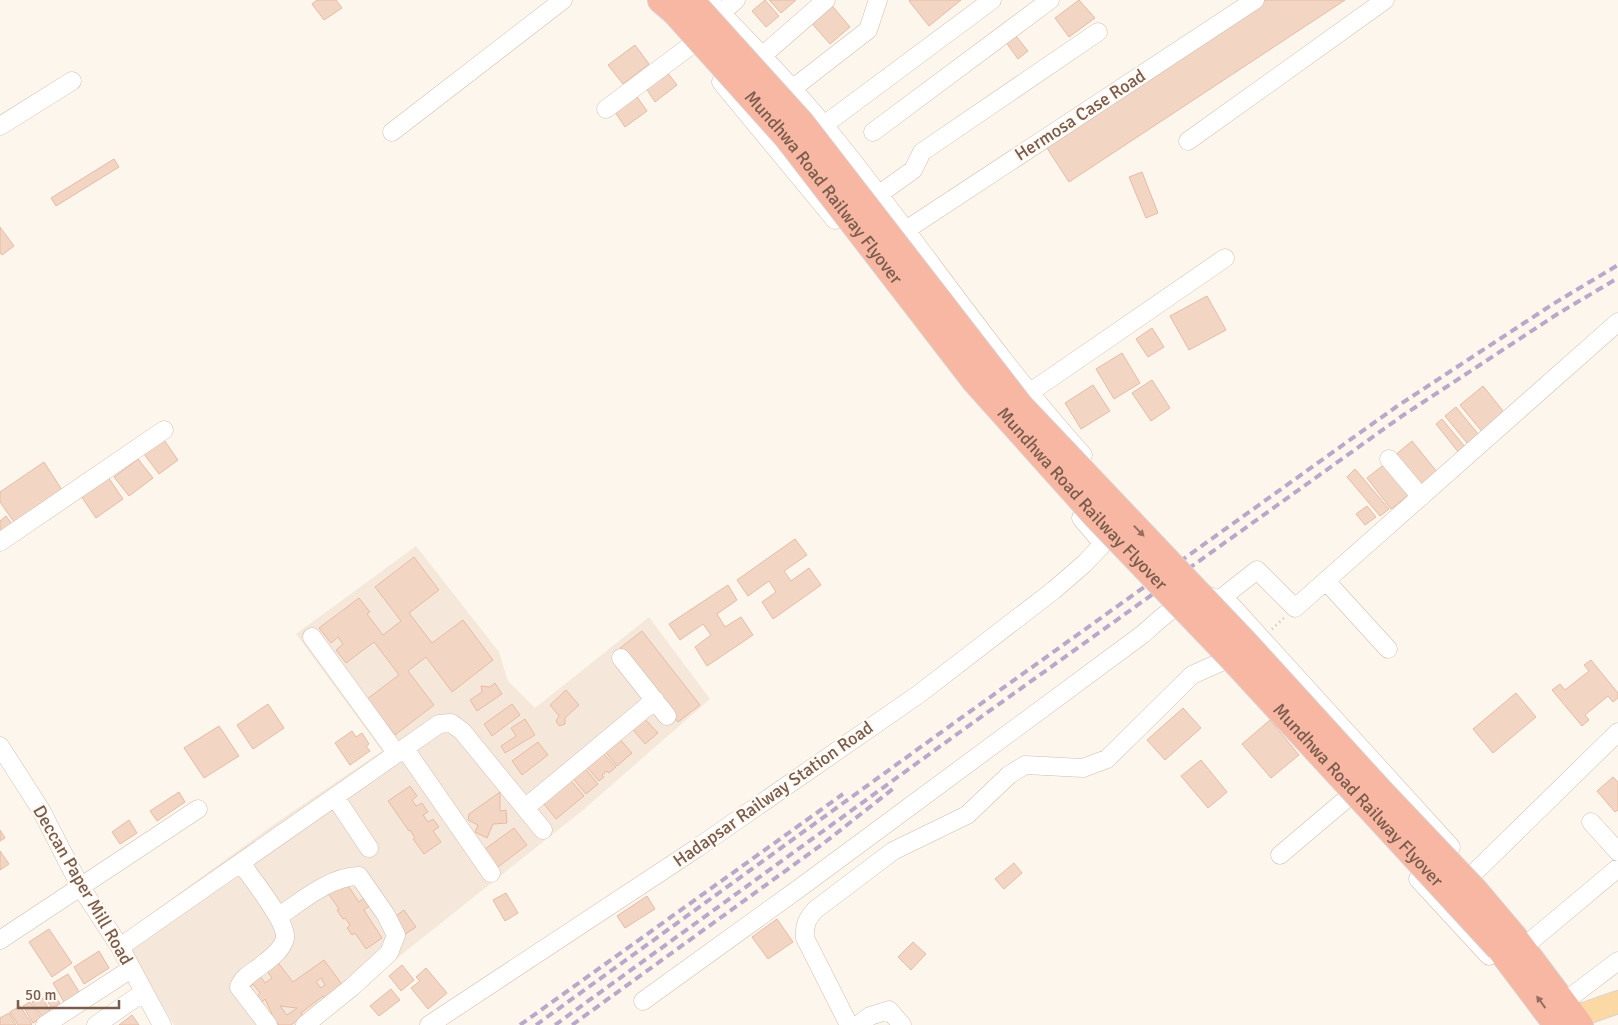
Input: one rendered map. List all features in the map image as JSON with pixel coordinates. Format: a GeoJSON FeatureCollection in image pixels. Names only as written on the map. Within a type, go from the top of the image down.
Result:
{"type":"FeatureCollection","features":[{"type":"Feature","properties":{"kind":"highway","name":"Mundhwa Road Railway Flyover"},"geometry":{"type":"LineString","coordinates":[[671,3],[787,137],[975,381],[1095,515],[1520,953],[1569,1017]]}},
{"type":"Feature","properties":{"kind":"main road"},"geometry":{"type":"LineString","coordinates":[[1569,1017],[1618,1002]]}},
{"type":"Feature","properties":{"kind":"main road"},"geometry":{"type":"LineString","coordinates":[[1600,1025],[1618,1018]]}},
{"type":"Feature","properties":{"kind":"street"},"geometry":{"type":"LineString","coordinates":[[392,132],[563,0]]}},
{"type":"Feature","properties":{"kind":"street"},"geometry":{"type":"LineString","coordinates":[[708,0],[792,88],[824,125],[1029,393],[1131,507]]}},
{"type":"Feature","properties":{"kind":"street"},"geometry":{"type":"LineString","coordinates":[[721,13],[736,0]]}},
{"type":"Feature","properties":{"kind":"street"},"geometry":{"type":"LineString","coordinates":[[762,56],[826,0]]}},
{"type":"Feature","properties":{"kind":"street"},"geometry":{"type":"LineString","coordinates":[[792,88],[868,30],[878,0]]}},
{"type":"Feature","properties":{"kind":"street"},"geometry":{"type":"LineString","coordinates":[[824,125],[992,0]]}},
{"type":"Feature","properties":{"kind":"street"},"geometry":{"type":"LineString","coordinates":[[873,132],[1050,0]]}},
{"type":"Feature","properties":{"kind":"street","name":"Hermosa Case Road"},"geometry":{"type":"LineString","coordinates":[[906,230],[1255,0]]}},
{"type":"Feature","properties":{"kind":"street"},"geometry":{"type":"LineString","coordinates":[[1188,141],[1385,0]]}},
{"type":"Feature","properties":{"kind":"street"},"geometry":{"type":"LineString","coordinates":[[671,3],[661,10],[666,18],[832,216],[913,170],[922,152],[1098,32]]}},
{"type":"Feature","properties":{"kind":"street"},"geometry":{"type":"LineString","coordinates":[[606,109],[690,46]]}},
{"type":"Feature","properties":{"kind":"street"},"geometry":{"type":"LineString","coordinates":[[0,126],[72,81]]}},
{"type":"Feature","properties":{"kind":"street","name":"Hadapsar Railway Station Road"},"geometry":{"type":"LineString","coordinates":[[428,1025],[697,848],[919,694],[1054,590],[1084,564],[1103,544],[989,414],[832,216]]}},
{"type":"Feature","properties":{"kind":"street"},"geometry":{"type":"LineString","coordinates":[[1029,393],[1225,258]]}},
{"type":"Feature","properties":{"kind":"street"},"geometry":{"type":"LineString","coordinates":[[1618,322],[1295,608],[1257,570],[1219,600],[1192,625],[1196,635],[1345,800],[1492,959],[1504,969],[1618,868]]}},
{"type":"Feature","properties":{"kind":"street"},"geometry":{"type":"LineString","coordinates":[[0,542],[164,430]]}},
{"type":"Feature","properties":{"kind":"street"},"geometry":{"type":"LineString","coordinates":[[1389,460],[1421,497]]}},
{"type":"Feature","properties":{"kind":"street"},"geometry":{"type":"LineString","coordinates":[[1326,581],[1388,649]]}},
{"type":"Feature","properties":{"kind":"street"},"geometry":{"type":"LineString","coordinates":[[643,1001],[809,881],[1135,640],[1162,618],[1189,599],[1206,595],[1232,606],[1474,873],[1520,953]]}},
{"type":"Feature","properties":{"kind":"street"},"geometry":{"type":"LineString","coordinates":[[312,636],[401,751],[490,872]]}},
{"type":"Feature","properties":{"kind":"street"},"geometry":{"type":"LineString","coordinates":[[621,658],[667,716]]}},
{"type":"Feature","properties":{"kind":"street"},"geometry":{"type":"LineString","coordinates":[[849,1025],[805,938],[804,927],[808,918],[815,910],[893,850],[967,815],[1009,775],[1025,765],[1083,768],[1107,759],[1192,675],[1222,662]]}},
{"type":"Feature","properties":{"kind":"street"},"geometry":{"type":"LineString","coordinates":[[525,808],[656,700]]}},
{"type":"Feature","properties":{"kind":"street"},"geometry":{"type":"LineString","coordinates":[[120,947],[439,724],[451,723],[462,731],[542,830]]}},
{"type":"Feature","properties":{"kind":"street"},"geometry":{"type":"LineString","coordinates":[[1474,873],[1618,732]]}},
{"type":"Feature","properties":{"kind":"street","name":"Deccan Paper Mill Road"},"geometry":{"type":"LineString","coordinates":[[2,756],[40,810],[80,886],[120,947],[162,1025]]}},
{"type":"Feature","properties":{"kind":"street"},"geometry":{"type":"LineString","coordinates":[[1365,821],[1399,790]]}},
{"type":"Feature","properties":{"kind":"street"},"geometry":{"type":"LineString","coordinates":[[335,797],[369,848]]}},
{"type":"Feature","properties":{"kind":"street"},"geometry":{"type":"LineString","coordinates":[[1280,855],[1345,800]]}},
{"type":"Feature","properties":{"kind":"street"},"geometry":{"type":"LineString","coordinates":[[0,940],[198,809]]}},
{"type":"Feature","properties":{"kind":"street"},"geometry":{"type":"LineString","coordinates":[[1591,822],[1618,852]]}},
{"type":"Feature","properties":{"kind":"street"},"geometry":{"type":"LineString","coordinates":[[241,863],[278,917],[285,937],[282,947],[241,980],[238,987],[268,1025]]}},
{"type":"Feature","properties":{"kind":"street"},"geometry":{"type":"LineString","coordinates":[[278,917],[314,893],[339,880],[348,876],[359,876],[386,915],[396,935],[393,946],[388,953],[352,987],[305,1025]]}},
{"type":"Feature","properties":{"kind":"street"},"geometry":{"type":"LineString","coordinates":[[1569,1017],[1618,961]]}},
{"type":"Feature","properties":{"kind":"street"},"geometry":{"type":"LineString","coordinates":[[45,1025],[131,969]]}},
{"type":"Feature","properties":{"kind":"street"},"geometry":{"type":"LineString","coordinates":[[96,1025],[144,992]]}},
{"type":"Feature","properties":{"kind":"street"},"geometry":{"type":"LineString","coordinates":[[858,1025],[870,1016],[889,1010],[902,1025]]}},
{"type":"Feature","properties":{"kind":"path"},"geometry":{"type":"LineString","coordinates":[[1262,638],[1295,608]]}},
{"type":"Feature","properties":{"kind":"shaded area"},"geometry":{"type":"Polygon","coordinates":[[[416,546],[499,652],[508,681],[535,708],[649,617],[710,699],[582,811],[313,1025],[174,1025],[119,937],[276,823],[382,751],[296,634],[416,546]]]}},
{"type":"Feature","properties":{"kind":"building"},"geometry":{"type":"Polygon","coordinates":[[[317,0],[336,0],[342,8],[324,20],[312,4],[317,0]]]}},
{"type":"Feature","properties":{"kind":"building"},"geometry":{"type":"Polygon","coordinates":[[[765,0],[779,16],[766,27],[752,11],[765,0]]]}},
{"type":"Feature","properties":{"kind":"building"},"geometry":{"type":"Polygon","coordinates":[[[769,0],[796,0],[781,13],[769,0]]]}},
{"type":"Feature","properties":{"kind":"building"},"geometry":{"type":"Polygon","coordinates":[[[910,0],[961,0],[929,26],[910,0]]]}},
{"type":"Feature","properties":{"kind":"building"},"geometry":{"type":"Polygon","coordinates":[[[1079,0],[1095,18],[1069,37],[1055,18],[1079,0]]]}},
{"type":"Feature","properties":{"kind":"building"},"geometry":{"type":"Polygon","coordinates":[[[1264,0],[1345,0],[1069,182],[1045,145],[1264,0]]]}},
{"type":"Feature","properties":{"kind":"building"},"geometry":{"type":"Polygon","coordinates":[[[829,2],[850,27],[830,44],[809,20],[829,2]]]}},
{"type":"Feature","properties":{"kind":"building"},"geometry":{"type":"Polygon","coordinates":[[[1012,31],[1028,51],[1018,59],[1003,38],[1012,31]]]}},
{"type":"Feature","properties":{"kind":"building"},"geometry":{"type":"Polygon","coordinates":[[[635,45],[649,64],[623,84],[608,65],[635,45]]]}},
{"type":"Feature","properties":{"kind":"building"},"geometry":{"type":"Polygon","coordinates":[[[667,72],[677,85],[655,102],[646,88],[667,72]]]}},
{"type":"Feature","properties":{"kind":"building"},"geometry":{"type":"Polygon","coordinates":[[[635,94],[647,111],[625,127],[613,109],[635,94]]]}},
{"type":"Feature","properties":{"kind":"building"},"geometry":{"type":"Polygon","coordinates":[[[114,159],[119,167],[56,206],[51,198],[114,159]]]}},
{"type":"Feature","properties":{"kind":"building"},"geometry":{"type":"Polygon","coordinates":[[[1142,172],[1158,213],[1146,218],[1129,177],[1142,172]]]}},
{"type":"Feature","properties":{"kind":"building"},"geometry":{"type":"Polygon","coordinates":[[[0,227],[14,246],[2,255],[0,253],[0,227]]]}},
{"type":"Feature","properties":{"kind":"building"},"geometry":{"type":"Polygon","coordinates":[[[1207,296],[1226,330],[1189,350],[1170,316],[1207,296]]]}},
{"type":"Feature","properties":{"kind":"building"},"geometry":{"type":"Polygon","coordinates":[[[1152,328],[1164,347],[1148,357],[1136,339],[1152,328]]]}},
{"type":"Feature","properties":{"kind":"building"},"geometry":{"type":"Polygon","coordinates":[[[1122,353],[1140,383],[1114,399],[1096,369],[1122,353]]]}},
{"type":"Feature","properties":{"kind":"building"},"geometry":{"type":"Polygon","coordinates":[[[1152,380],[1170,408],[1151,421],[1132,393],[1152,380]]]}},
{"type":"Feature","properties":{"kind":"building"},"geometry":{"type":"Polygon","coordinates":[[[1093,385],[1110,411],[1081,429],[1065,403],[1093,385]]]}},
{"type":"Feature","properties":{"kind":"building"},"geometry":{"type":"Polygon","coordinates":[[[1483,386],[1507,416],[1484,434],[1460,405],[1483,386]]]}},
{"type":"Feature","properties":{"kind":"building"},"geometry":{"type":"Polygon","coordinates":[[[1456,407],[1483,440],[1472,449],[1445,416],[1456,407]]]}},
{"type":"Feature","properties":{"kind":"building"},"geometry":{"type":"Polygon","coordinates":[[[1442,419],[1466,448],[1459,453],[1436,424],[1442,419]]]}},
{"type":"Feature","properties":{"kind":"building"},"geometry":{"type":"Polygon","coordinates":[[[164,440],[178,460],[159,474],[144,454],[164,440]]]}},
{"type":"Feature","properties":{"kind":"building"},"geometry":{"type":"Polygon","coordinates":[[[1412,441],[1437,472],[1419,487],[1394,456],[1412,441]]]}},
{"type":"Feature","properties":{"kind":"building"},"geometry":{"type":"Polygon","coordinates":[[[138,459],[153,478],[129,496],[114,477],[138,459]]]}},
{"type":"Feature","properties":{"kind":"building"},"geometry":{"type":"Polygon","coordinates":[[[44,462],[62,490],[14,522],[0,502],[0,492],[44,462]]]}},
{"type":"Feature","properties":{"kind":"building"},"geometry":{"type":"Polygon","coordinates":[[[1386,463],[1410,494],[1391,509],[1367,478],[1386,463]]]}},
{"type":"Feature","properties":{"kind":"building"},"geometry":{"type":"Polygon","coordinates":[[[1355,469],[1389,509],[1380,516],[1347,477],[1355,469]]]}},
{"type":"Feature","properties":{"kind":"building"},"geometry":{"type":"Polygon","coordinates":[[[108,477],[123,499],[96,518],[81,496],[108,477]]]}},
{"type":"Feature","properties":{"kind":"building"},"geometry":{"type":"Polygon","coordinates":[[[1367,506],[1376,517],[1365,525],[1356,514],[1367,506]]]}},
{"type":"Feature","properties":{"kind":"building"},"geometry":{"type":"Polygon","coordinates":[[[6,516],[12,524],[0,532],[0,521],[6,516]]]}},
{"type":"Feature","properties":{"kind":"building"},"geometry":{"type":"Polygon","coordinates":[[[795,539],[807,555],[784,571],[791,581],[809,568],[821,585],[773,619],[762,602],[776,592],[769,581],[748,596],[737,580],[795,539]]]}},
{"type":"Feature","properties":{"kind":"building"},"geometry":{"type":"Polygon","coordinates":[[[414,557],[439,590],[409,613],[432,643],[463,620],[493,660],[452,692],[426,657],[408,671],[434,705],[395,735],[367,699],[399,675],[374,642],[346,663],[336,650],[343,644],[338,637],[331,643],[319,628],[359,598],[370,612],[367,614],[383,635],[401,621],[375,587],[414,557]]]}},
{"type":"Feature","properties":{"kind":"building"},"geometry":{"type":"Polygon","coordinates":[[[728,585],[737,600],[717,614],[725,627],[741,617],[753,635],[707,666],[695,647],[711,635],[703,624],[680,640],[669,624],[728,585]]]}},
{"type":"Feature","properties":{"kind":"building"},"geometry":{"type":"Polygon","coordinates":[[[642,631],[700,705],[678,722],[620,648],[642,631]]]}},
{"type":"Feature","properties":{"kind":"building"},"geometry":{"type":"Polygon","coordinates":[[[1591,660],[1618,693],[1618,698],[1613,702],[1608,696],[1585,715],[1589,720],[1582,726],[1552,690],[1560,684],[1565,690],[1589,671],[1584,665],[1591,660]]]}},
{"type":"Feature","properties":{"kind":"building"},"geometry":{"type":"Polygon","coordinates":[[[495,683],[502,694],[477,711],[470,700],[482,692],[481,686],[490,687],[495,683]]]}},
{"type":"Feature","properties":{"kind":"building"},"geometry":{"type":"Polygon","coordinates":[[[566,690],[579,705],[565,718],[565,724],[559,726],[556,721],[559,716],[550,705],[566,690]]]}},
{"type":"Feature","properties":{"kind":"building"},"geometry":{"type":"Polygon","coordinates":[[[1516,693],[1536,717],[1493,753],[1473,729],[1516,693]]]}},
{"type":"Feature","properties":{"kind":"building"},"geometry":{"type":"Polygon","coordinates":[[[268,704],[284,728],[253,749],[237,725],[268,704]]]}},
{"type":"Feature","properties":{"kind":"building"},"geometry":{"type":"Polygon","coordinates":[[[512,704],[520,715],[492,736],[484,724],[512,704]]]}},
{"type":"Feature","properties":{"kind":"building"},"geometry":{"type":"Polygon","coordinates":[[[1183,708],[1201,728],[1165,760],[1147,740],[1183,708]]]}},
{"type":"Feature","properties":{"kind":"building"},"geometry":{"type":"Polygon","coordinates":[[[642,716],[658,733],[645,744],[630,726],[642,716]]]}},
{"type":"Feature","properties":{"kind":"building"},"geometry":{"type":"Polygon","coordinates":[[[525,719],[535,735],[505,753],[501,746],[516,736],[511,728],[525,719]]]}},
{"type":"Feature","properties":{"kind":"building"},"geometry":{"type":"Polygon","coordinates":[[[1270,720],[1299,755],[1271,778],[1242,744],[1270,720]]]}},
{"type":"Feature","properties":{"kind":"building"},"geometry":{"type":"Polygon","coordinates":[[[219,726],[239,756],[204,778],[184,748],[219,726]]]}},
{"type":"Feature","properties":{"kind":"building"},"geometry":{"type":"Polygon","coordinates":[[[352,731],[356,737],[362,733],[369,744],[366,746],[370,751],[350,765],[335,743],[352,731]]]}},
{"type":"Feature","properties":{"kind":"building"},"geometry":{"type":"Polygon","coordinates":[[[618,737],[632,753],[617,766],[603,749],[618,737]]]}},
{"type":"Feature","properties":{"kind":"building"},"geometry":{"type":"Polygon","coordinates":[[[538,742],[548,755],[522,775],[512,761],[538,742]]]}},
{"type":"Feature","properties":{"kind":"building"},"geometry":{"type":"Polygon","coordinates":[[[602,752],[616,767],[609,773],[607,771],[602,775],[604,777],[599,781],[586,766],[602,752]]]}},
{"type":"Feature","properties":{"kind":"building"},"geometry":{"type":"Polygon","coordinates":[[[1201,760],[1227,792],[1208,808],[1181,776],[1201,760]]]}},
{"type":"Feature","properties":{"kind":"building"},"geometry":{"type":"Polygon","coordinates":[[[583,766],[598,784],[586,794],[571,776],[583,766]]]}},
{"type":"Feature","properties":{"kind":"building"},"geometry":{"type":"Polygon","coordinates":[[[567,776],[584,796],[556,819],[540,799],[567,776]]]}},
{"type":"Feature","properties":{"kind":"building"},"geometry":{"type":"Polygon","coordinates":[[[1613,777],[1618,782],[1618,810],[1615,812],[1597,791],[1613,777]]]}},
{"type":"Feature","properties":{"kind":"building"},"geometry":{"type":"Polygon","coordinates":[[[410,786],[417,796],[412,800],[416,806],[422,803],[428,812],[423,815],[428,822],[433,819],[439,827],[433,831],[441,842],[424,854],[413,839],[415,838],[410,830],[388,801],[410,786]]]}},
{"type":"Feature","properties":{"kind":"building"},"geometry":{"type":"Polygon","coordinates":[[[179,792],[185,802],[157,821],[150,811],[179,792]]]}},
{"type":"Feature","properties":{"kind":"building"},"geometry":{"type":"Polygon","coordinates":[[[500,792],[500,811],[506,810],[507,823],[493,824],[487,838],[475,832],[478,825],[468,820],[469,814],[500,792]]]}},
{"type":"Feature","properties":{"kind":"building"},"geometry":{"type":"Polygon","coordinates":[[[129,820],[137,833],[120,844],[112,832],[129,820]]]}},
{"type":"Feature","properties":{"kind":"building"},"geometry":{"type":"Polygon","coordinates":[[[514,828],[527,845],[498,867],[485,849],[514,828]]]}},
{"type":"Feature","properties":{"kind":"building"},"geometry":{"type":"Polygon","coordinates":[[[0,830],[5,838],[0,841],[0,830]]]}},
{"type":"Feature","properties":{"kind":"building"},"geometry":{"type":"Polygon","coordinates":[[[0,851],[9,864],[0,870],[0,851]]]}},
{"type":"Feature","properties":{"kind":"building"},"geometry":{"type":"Polygon","coordinates":[[[1014,863],[1022,873],[1004,889],[995,879],[1014,863]]]}},
{"type":"Feature","properties":{"kind":"building"},"geometry":{"type":"Polygon","coordinates":[[[344,880],[359,902],[369,894],[375,902],[364,910],[382,938],[366,949],[355,933],[352,935],[347,928],[350,925],[345,918],[343,919],[337,910],[339,909],[327,892],[344,880]]]}},
{"type":"Feature","properties":{"kind":"building"},"geometry":{"type":"Polygon","coordinates":[[[506,893],[518,913],[505,921],[493,900],[506,893]]]}},
{"type":"Feature","properties":{"kind":"building"},"geometry":{"type":"Polygon","coordinates":[[[647,896],[655,909],[625,928],[617,916],[647,896]]]}},
{"type":"Feature","properties":{"kind":"building"},"geometry":{"type":"Polygon","coordinates":[[[404,910],[416,927],[404,935],[393,918],[404,910]]]}},
{"type":"Feature","properties":{"kind":"building"},"geometry":{"type":"Polygon","coordinates":[[[777,919],[793,942],[768,959],[752,937],[777,919]]]}},
{"type":"Feature","properties":{"kind":"building"},"geometry":{"type":"Polygon","coordinates":[[[49,929],[72,963],[52,977],[29,942],[49,929]]]}},
{"type":"Feature","properties":{"kind":"building"},"geometry":{"type":"Polygon","coordinates":[[[913,942],[926,954],[911,970],[898,957],[913,942]]]}},
{"type":"Feature","properties":{"kind":"building"},"geometry":{"type":"Polygon","coordinates":[[[99,951],[109,968],[84,984],[74,967],[99,951]]]}},
{"type":"Feature","properties":{"kind":"building"},"geometry":{"type":"Polygon","coordinates":[[[276,960],[293,982],[324,960],[344,987],[326,1000],[323,996],[301,1013],[303,1016],[291,1025],[279,1025],[270,1015],[272,1014],[265,999],[261,1003],[257,996],[260,993],[253,984],[250,987],[246,981],[258,973],[265,983],[272,978],[265,968],[276,960]],[[321,978],[316,982],[321,988],[325,985],[321,978]],[[280,1006],[287,1015],[297,1008],[280,1006]]]}},
{"type":"Feature","properties":{"kind":"building"},"geometry":{"type":"Polygon","coordinates":[[[402,965],[414,980],[401,991],[389,976],[402,965]]]}},
{"type":"Feature","properties":{"kind":"building"},"geometry":{"type":"Polygon","coordinates":[[[426,968],[447,993],[428,1009],[411,988],[420,981],[416,977],[426,968]]]}},
{"type":"Feature","properties":{"kind":"building"},"geometry":{"type":"Polygon","coordinates":[[[68,974],[81,995],[65,1004],[53,983],[68,974]]]}},
{"type":"Feature","properties":{"kind":"building"},"geometry":{"type":"Polygon","coordinates":[[[391,989],[400,1000],[379,1016],[370,1006],[391,989]]]}},
{"type":"Feature","properties":{"kind":"building"},"geometry":{"type":"Polygon","coordinates":[[[51,991],[60,1003],[52,1008],[44,996],[51,991]]]}},
{"type":"Feature","properties":{"kind":"building"},"geometry":{"type":"Polygon","coordinates":[[[41,996],[51,1012],[43,1018],[32,1002],[41,996]]]}},
{"type":"Feature","properties":{"kind":"building"},"geometry":{"type":"Polygon","coordinates":[[[30,1002],[41,1018],[33,1023],[23,1006],[30,1002]]]}},
{"type":"Feature","properties":{"kind":"building"},"geometry":{"type":"Polygon","coordinates":[[[20,1006],[31,1025],[18,1025],[10,1012],[20,1006]]]}},
{"type":"Feature","properties":{"kind":"building"},"geometry":{"type":"Polygon","coordinates":[[[9,1013],[16,1025],[0,1025],[0,1018],[9,1013]]]}},
{"type":"Feature","properties":{"kind":"building"},"geometry":{"type":"Polygon","coordinates":[[[132,1015],[139,1025],[119,1025],[132,1015]]]}},
{"type":"Feature","properties":{"kind":"railway"},"geometry":{"type":"LineString","coordinates":[[536,1025],[1396,407],[1553,304],[1618,265]]}},
{"type":"Feature","properties":{"kind":"railway"},"geometry":{"type":"LineString","coordinates":[[555,1025],[1402,416],[1559,313],[1618,278]]}},
{"type":"Feature","properties":{"kind":"railway"},"geometry":{"type":"LineString","coordinates":[[572,1025],[824,843],[894,788]]}},
{"type":"Feature","properties":{"kind":"railway"},"geometry":{"type":"LineString","coordinates":[[520,1025],[843,794]]}}]}
